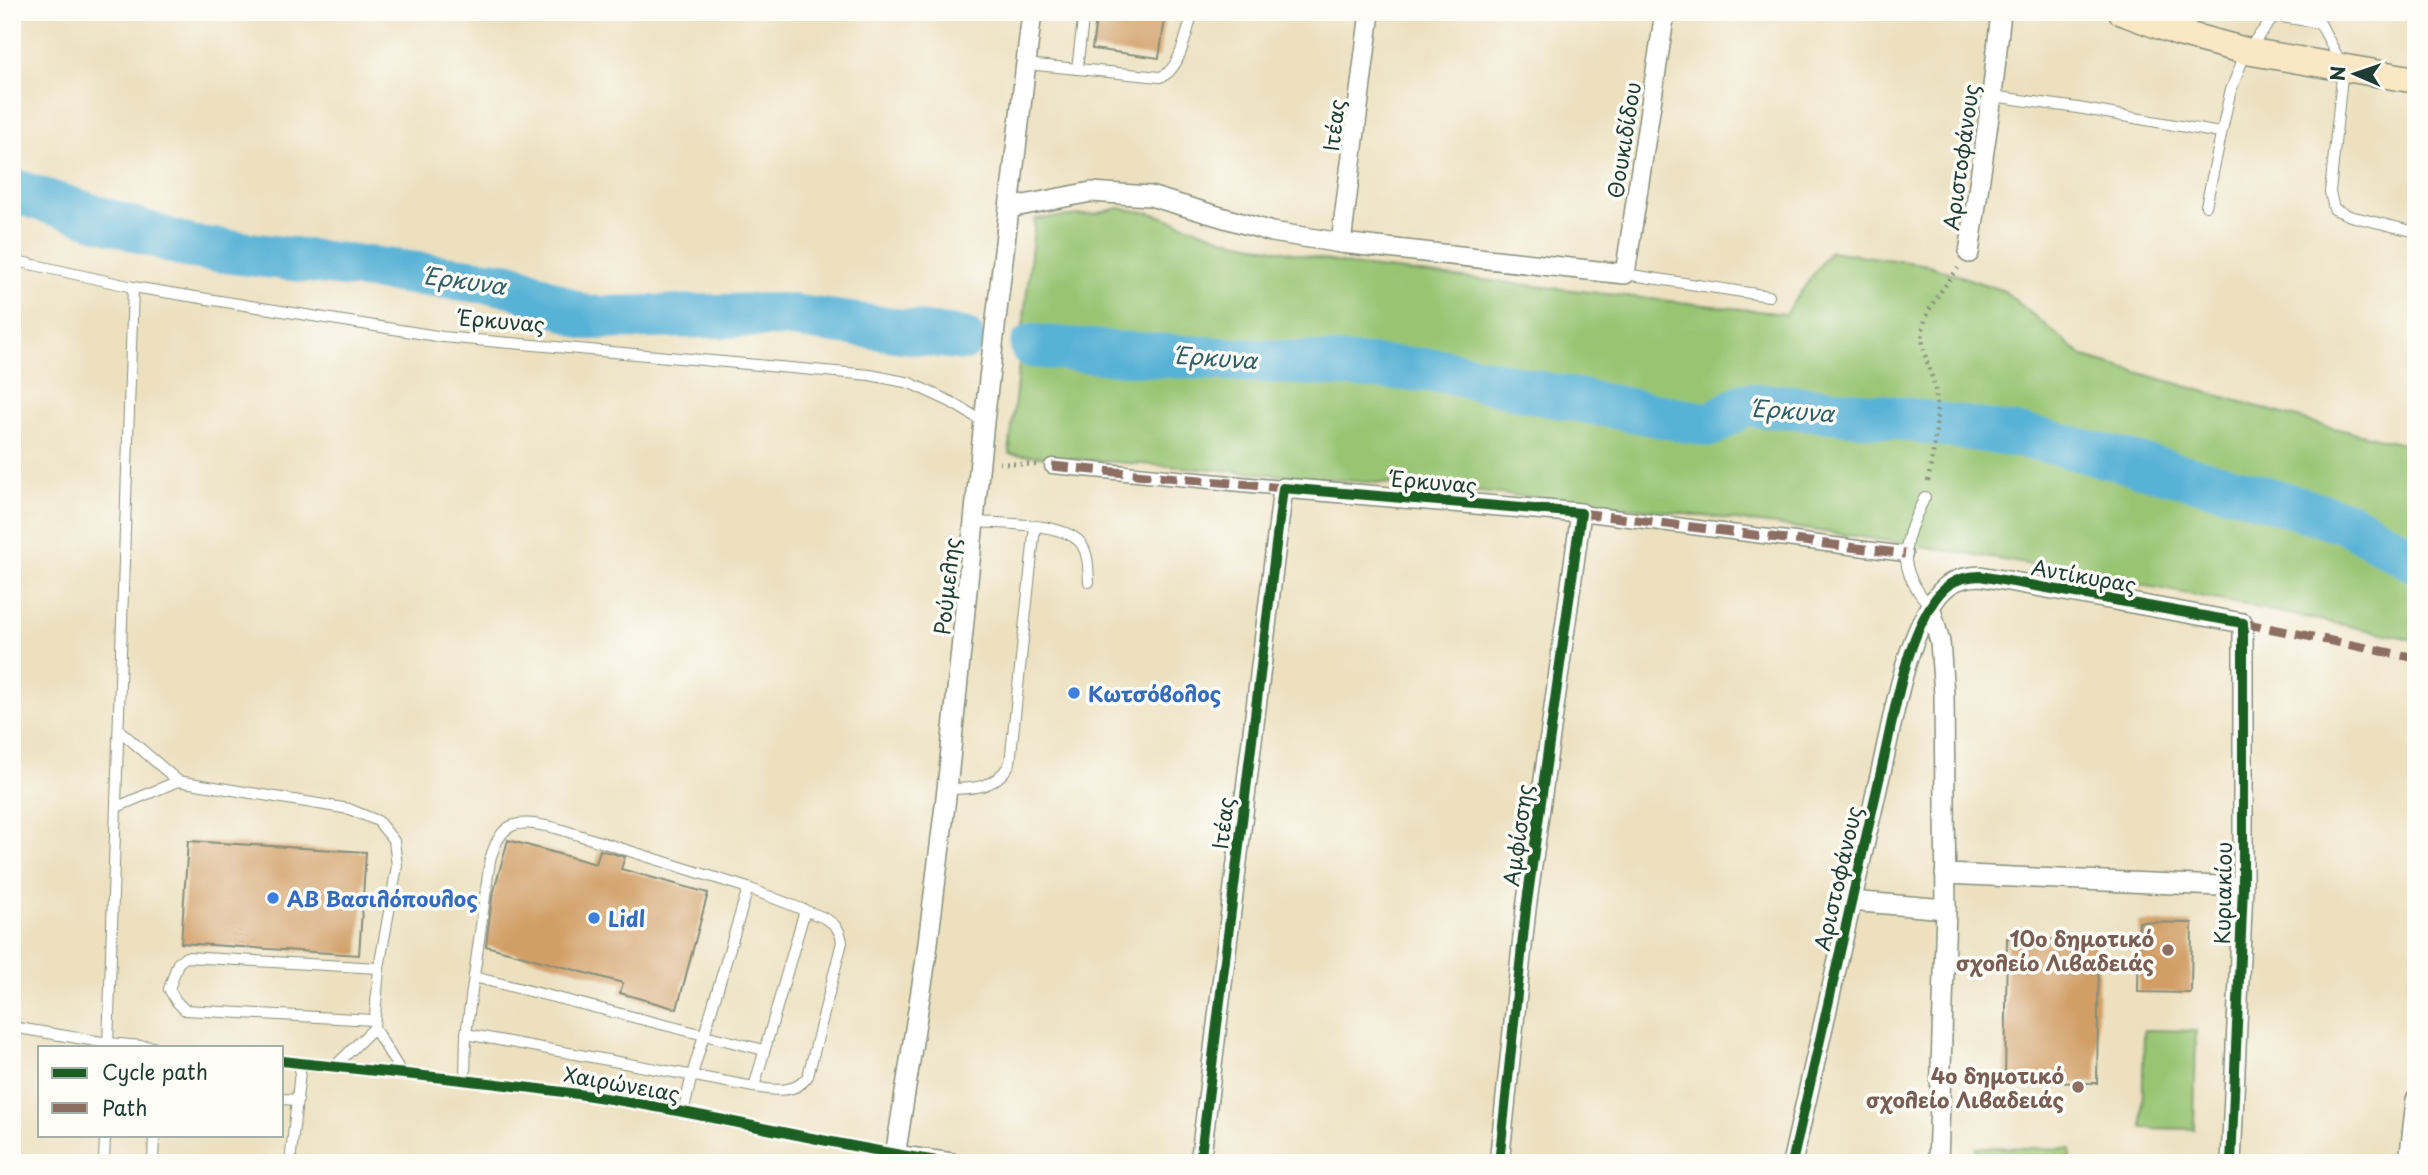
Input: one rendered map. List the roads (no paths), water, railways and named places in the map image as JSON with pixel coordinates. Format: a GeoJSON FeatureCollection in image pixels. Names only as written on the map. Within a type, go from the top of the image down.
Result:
{"type":"FeatureCollection","features":[{"type":"Feature","properties":{"kind":"main road"},"geometry":{"type":"LineString","coordinates":[[2122,12],[2179,22],[2246,51],[2416,80]]}},
{"type":"Feature","properties":{"kind":"street","name":"Ρούμελης"},"geometry":{"type":"LineString","coordinates":[[895,1159],[926,959],[947,789],[984,422],[1032,12]]}},
{"type":"Feature","properties":{"kind":"street","name":"Ιτέας"},"geometry":{"type":"LineString","coordinates":[[1341,243],[1370,12]]}},
{"type":"Feature","properties":{"kind":"street","name":"Θουκιδίδου"},"geometry":{"type":"LineString","coordinates":[[1625,274],[1665,12]]}},
{"type":"Feature","properties":{"kind":"street","name":"Αριστοφάνους"},"geometry":{"type":"LineString","coordinates":[[1969,253],[1992,96],[2001,12]]}},
{"type":"Feature","properties":{"kind":"street"},"geometry":{"type":"LineString","coordinates":[[1009,208],[1091,192],[1150,196],[1272,232],[1341,243],[1625,274]]}},
{"type":"Feature","properties":{"kind":"street","name":"Έρκυνας"},"geometry":{"type":"LineString","coordinates":[[1052,466],[1581,513],[1905,554]]}},
{"type":"Feature","properties":{"kind":"street","name":"Ιτέας"},"geometry":{"type":"LineString","coordinates":[[1200,1163],[1283,488]]}},
{"type":"Feature","properties":{"kind":"street","name":"Αμφίσσης"},"geometry":{"type":"LineString","coordinates":[[1499,1163],[1526,909],[1581,513]]}},
{"type":"Feature","properties":{"kind":"street","name":"Αντίκυρας"},"geometry":{"type":"LineString","coordinates":[[1930,606],[1945,588],[1961,577],[1980,576],[2243,623]]}},
{"type":"Feature","properties":{"kind":"street"},"geometry":{"type":"LineString","coordinates":[[1930,606],[1940,642],[1944,694],[1946,909],[1938,1163]]}},
{"type":"Feature","properties":{"kind":"street","name":"Αριστοφάνους"},"geometry":{"type":"LineString","coordinates":[[1792,1163],[1850,901],[1910,652],[1930,606]]}},
{"type":"Feature","properties":{"kind":"street","name":"Κυριακίου"},"geometry":{"type":"LineString","coordinates":[[2231,1163],[2243,887],[2243,623]]}},
{"type":"Feature","properties":{"kind":"street","name":"Κυριακίου"},"geometry":{"type":"LineString","coordinates":[[1945,874],[2243,887]]}},
{"type":"Feature","properties":{"kind":"street"},"geometry":{"type":"LineString","coordinates":[[1850,901],[1946,909]]}},
{"type":"Feature","properties":{"kind":"street"},"geometry":{"type":"LineString","coordinates":[[2409,1163],[2416,1100]]}},
{"type":"Feature","properties":{"kind":"street","name":"Χαιρώνειας"},"geometry":{"type":"LineString","coordinates":[[895,1159],[952,1163]]}},
{"type":"Feature","properties":{"kind":"lane"},"geometry":{"type":"LineString","coordinates":[[1077,69],[1084,12]]}},
{"type":"Feature","properties":{"kind":"lane"},"geometry":{"type":"LineString","coordinates":[[1026,64],[1160,77],[1166,75],[1177,62],[1193,12]]}},
{"type":"Feature","properties":{"kind":"lane"},"geometry":{"type":"LineString","coordinates":[[2206,206],[2230,93],[2246,51],[2276,16],[2320,23],[2343,67],[2330,192],[2334,209],[2350,216],[2416,232]]}},
{"type":"Feature","properties":{"kind":"lane"},"geometry":{"type":"LineString","coordinates":[[1992,96],[2220,133]]}},
{"type":"Feature","properties":{"kind":"lane","name":"Έρκυνας"},"geometry":{"type":"LineString","coordinates":[[12,260],[133,287],[443,337],[870,375],[910,383],[951,402],[984,422]]}},
{"type":"Feature","properties":{"kind":"lane"},"geometry":{"type":"LineString","coordinates":[[1625,274],[1769,296]]}},
{"type":"Feature","properties":{"kind":"lane"},"geometry":{"type":"LineString","coordinates":[[108,1045],[133,287]]}},
{"type":"Feature","properties":{"kind":"lane"},"geometry":{"type":"LineString","coordinates":[[1925,497],[1913,520],[1905,554],[1908,575],[1915,590],[1930,606]]}},
{"type":"Feature","properties":{"kind":"lane"},"geometry":{"type":"LineString","coordinates":[[976,522],[1035,526],[1066,534],[1080,542],[1088,557],[1089,582]]}},
{"type":"Feature","properties":{"kind":"lane"},"geometry":{"type":"LineString","coordinates":[[947,789],[973,789],[988,785],[1006,771],[1010,763],[1035,526]]}},
{"type":"Feature","properties":{"kind":"lane"},"geometry":{"type":"LineString","coordinates":[[119,730],[178,781],[349,809],[378,821],[394,841],[397,866],[379,968],[374,1024],[401,1072]]}},
{"type":"Feature","properties":{"kind":"lane"},"geometry":{"type":"LineString","coordinates":[[117,807],[178,781]]}},
{"type":"Feature","properties":{"kind":"lane"},"geometry":{"type":"LineString","coordinates":[[465,1079],[466,1034],[489,860],[503,831],[513,823],[529,822],[556,828],[748,888],[833,922],[840,931],[842,942],[808,1076],[802,1085],[793,1088],[780,1090],[754,1087],[466,1034]]}},
{"type":"Feature","properties":{"kind":"lane"},"geometry":{"type":"LineString","coordinates":[[683,1113],[748,888]]}},
{"type":"Feature","properties":{"kind":"lane"},"geometry":{"type":"LineString","coordinates":[[754,1087],[805,910]]}},
{"type":"Feature","properties":{"kind":"lane"},"geometry":{"type":"LineString","coordinates":[[374,1024],[185,1010],[169,989],[178,963],[186,957],[379,968]]}},
{"type":"Feature","properties":{"kind":"lane"},"geometry":{"type":"LineString","coordinates":[[474,977],[764,1050]]}},
{"type":"Feature","properties":{"kind":"lane"},"geometry":{"type":"LineString","coordinates":[[335,1066],[374,1024]]}},
{"type":"Feature","properties":{"kind":"lane"},"geometry":{"type":"LineString","coordinates":[[12,1027],[108,1045],[130,1046]]}},
{"type":"Feature","properties":{"kind":"lane","name":"Χαιρώνειας"},"geometry":{"type":"LineString","coordinates":[[284,1061],[465,1079],[599,1097],[895,1159]]}},
{"type":"Feature","properties":{"kind":"lane"},"geometry":{"type":"LineString","coordinates":[[290,1163],[301,1063]]}},
{"type":"Feature","properties":{"kind":"lane"},"geometry":{"type":"LineString","coordinates":[[284,1099],[298,1100]]}},
{"type":"Feature","properties":{"kind":"lane"},"geometry":{"type":"LineString","coordinates":[[104,1163],[105,1136]]}},
{"type":"Feature","properties":{"kind":"lane"},"geometry":{"type":"LineString","coordinates":[[153,1163],[154,1136]]}},
{"type":"Feature","properties":{"kind":"waterway","name":"Έρκυνα"},"geometry":{"type":"LineString","coordinates":[[12,190],[190,247],[513,285],[586,318],[783,315],[963,339]]}},
{"type":"Feature","properties":{"kind":"waterway","name":"Έρκυνα"},"geometry":{"type":"LineString","coordinates":[[1032,346],[1444,371],[1550,395],[1710,425],[1744,405],[1794,407],[1890,417],[2037,439],[2239,490],[2348,523],[2416,561]]}},
{"type":"Feature","properties":{"kind":"place","name":"Κωτσόβολος"},"geometry":{"type":"Point","coordinates":[1074,693]}},
{"type":"Feature","properties":{"kind":"place","name":"ΑΒ Βασιλόπουλος"},"geometry":{"type":"Point","coordinates":[273,898]}},
{"type":"Feature","properties":{"kind":"place","name":"Lidl"},"geometry":{"type":"Point","coordinates":[594,918]}},
{"type":"Feature","properties":{"kind":"place","name":"10ο δημοτικό σχολείο Λιβαδειάς"},"geometry":{"type":"Point","coordinates":[2168,950]}},
{"type":"Feature","properties":{"kind":"place","name":"4ο δημοτικό σχολείο Λιβαδειάς"},"geometry":{"type":"Point","coordinates":[2078,1087]}}]}
